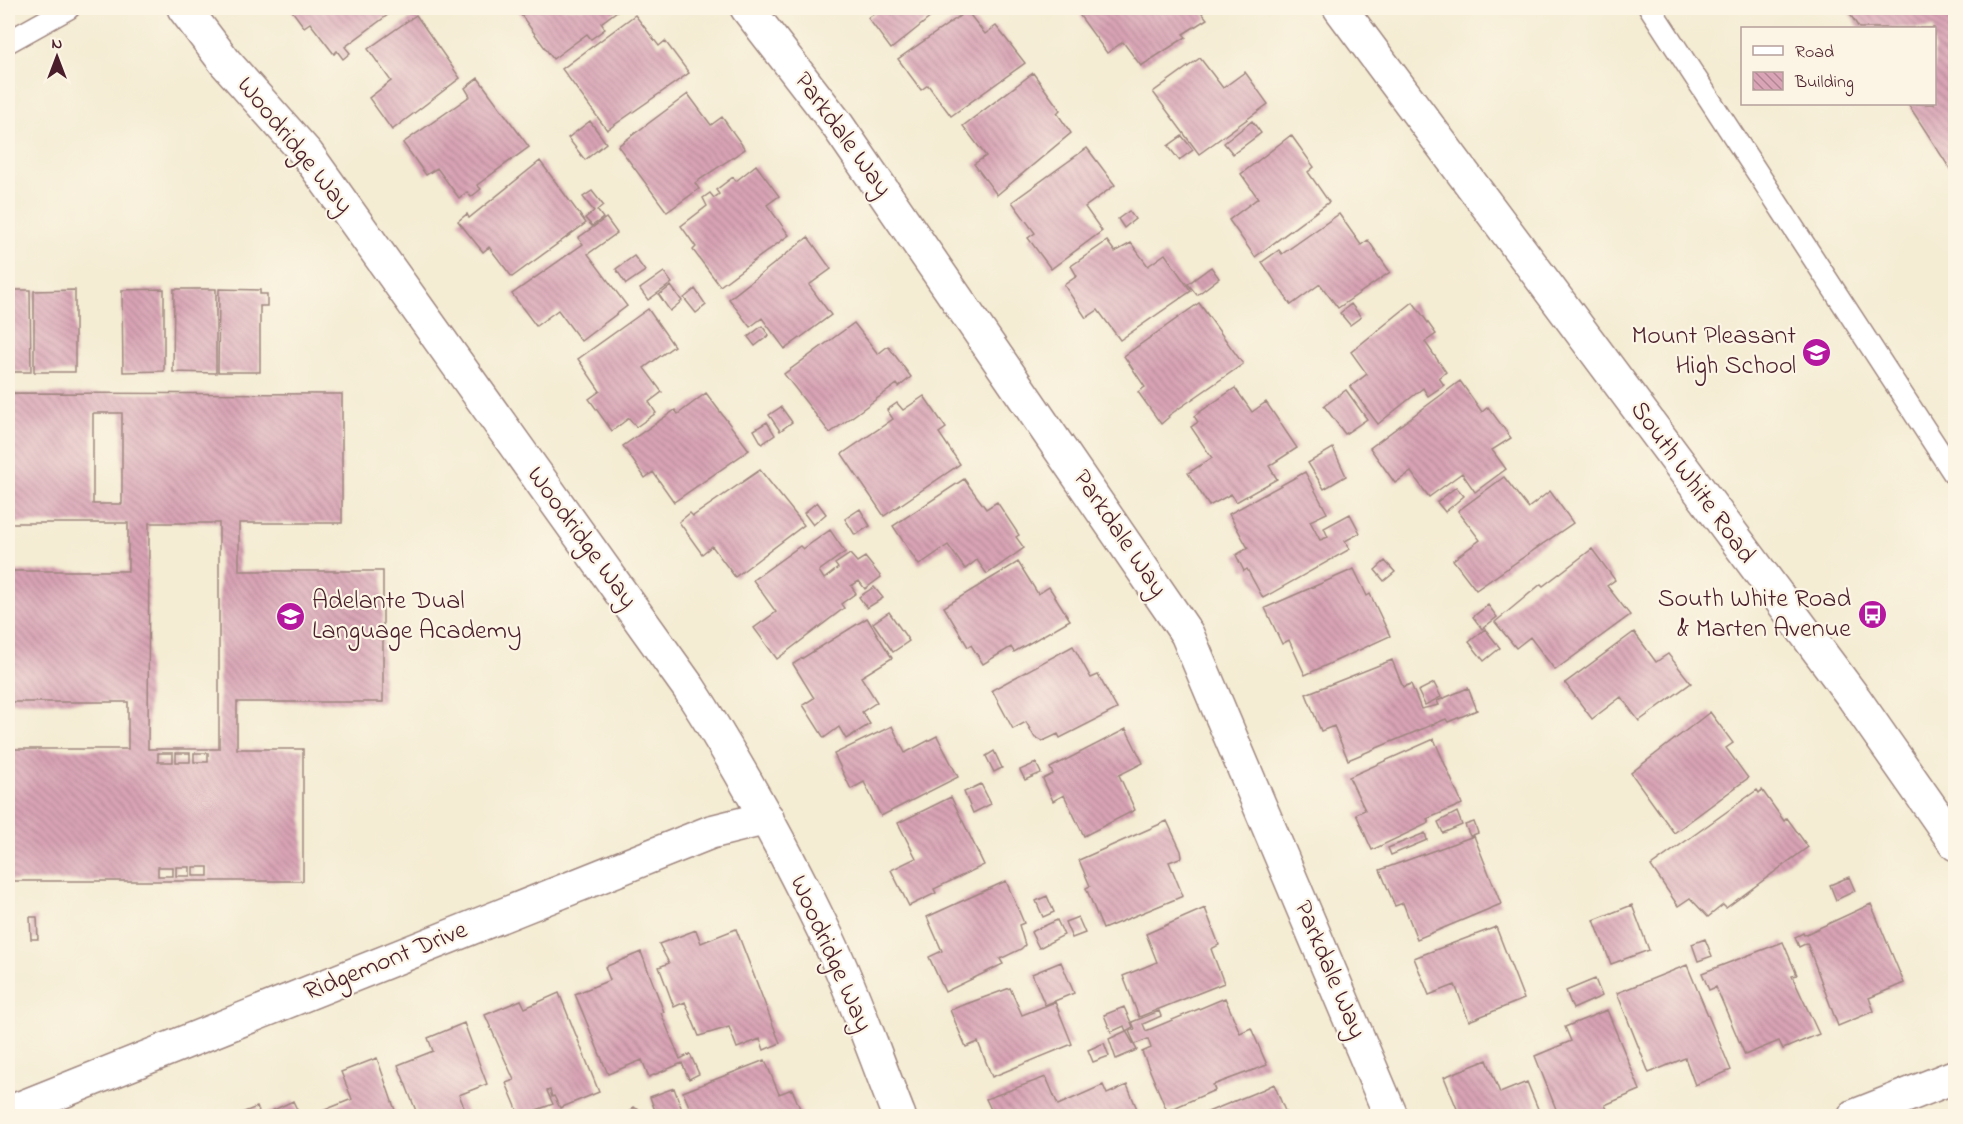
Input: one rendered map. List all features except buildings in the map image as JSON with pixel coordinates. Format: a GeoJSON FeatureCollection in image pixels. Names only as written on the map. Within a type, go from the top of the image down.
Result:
{"type":"FeatureCollection","features":[{"type":"Feature","properties":{"kind":"street","name":"Woodridge Way"},"geometry":{"type":"LineString","coordinates":[[184,8],[225,62],[308,154],[689,688],[727,746],[767,818],[827,937],[899,1116]]}},
{"type":"Feature","properties":{"kind":"street","name":"Parkdale Way"},"geometry":{"type":"LineString","coordinates":[[747,8],[836,123],[1187,634],[1391,1116]]}},
{"type":"Feature","properties":{"kind":"street","name":"South White Road"},"geometry":{"type":"LineString","coordinates":[[1340,8],[1810,642],[1854,698],[1956,844]]}},
{"type":"Feature","properties":{"kind":"street","name":"Ridgemont Drive"},"geometry":{"type":"LineString","coordinates":[[8,1113],[711,832],[767,818]]}},
{"type":"Feature","properties":{"kind":"street"},"geometry":{"type":"LineString","coordinates":[[1855,1116],[1956,1076]]}},
{"type":"Feature","properties":{"kind":"lane"},"geometry":{"type":"LineString","coordinates":[[8,42],[69,8]]}},
{"type":"Feature","properties":{"kind":"lane"},"geometry":{"type":"LineString","coordinates":[[1650,8],[1956,477]]}},
{"type":"Feature","properties":{"kind":"place","name":"Mount Pleasant High School"},"geometry":{"type":"Point","coordinates":[1817,352]}},
{"type":"Feature","properties":{"kind":"place","name":"South White Road & Marten Avenue"},"geometry":{"type":"Point","coordinates":[1872,615]}},
{"type":"Feature","properties":{"kind":"place","name":"Adelante Dual Language Academy"},"geometry":{"type":"Point","coordinates":[291,617]}}]}
